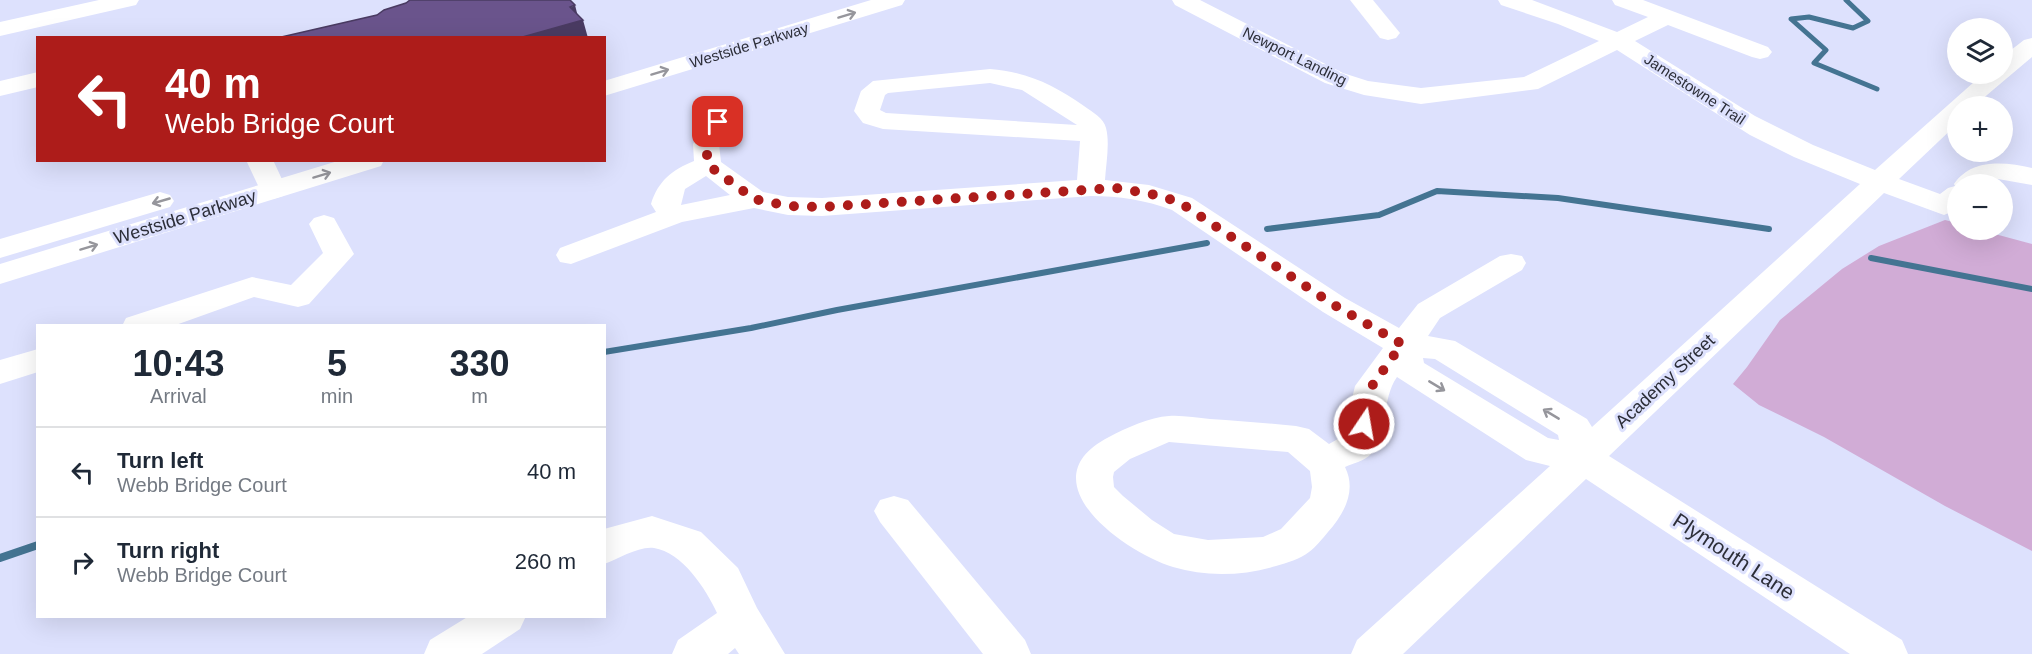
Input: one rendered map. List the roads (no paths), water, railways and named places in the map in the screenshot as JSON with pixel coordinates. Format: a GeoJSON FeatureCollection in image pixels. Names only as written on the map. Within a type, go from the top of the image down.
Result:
{"type":"FeatureCollection","features":[{"type":"Feature","properties":{"kind":"street"},"geometry":{"type":"LineString","coordinates":[[0,29],[128,0]]}},
{"type":"Feature","properties":{"kind":"street","name":"Westside Parkway"},"geometry":{"type":"LineString","coordinates":[[606,68],[831,0]]}},
{"type":"Feature","properties":{"kind":"street","name":"Westside Parkway"},"geometry":{"type":"LineString","coordinates":[[606,88],[894,0]]}},
{"type":"Feature","properties":{"kind":"street"},"geometry":{"type":"LineString","coordinates":[[1187,2],[1219,0]]}},
{"type":"Feature","properties":{"kind":"street"},"geometry":{"type":"LineString","coordinates":[[1361,0],[1388,33]]}},
{"type":"Feature","properties":{"kind":"street","name":"Jamestowne Trail"},"geometry":{"type":"LineString","coordinates":[[1509,0],[1550,13],[1617,41],[1654,62],[1732,115],[1761,130],[1944,206],[1947,203]]}},
{"type":"Feature","properties":{"kind":"street"},"geometry":{"type":"LineString","coordinates":[[1623,0],[1760,52]]}},
{"type":"Feature","properties":{"kind":"street","name":"Newport Landing"},"geometry":{"type":"LineString","coordinates":[[1187,2],[1335,78],[1364,88],[1401,95],[1442,95],[1528,84],[1667,17]]}},
{"type":"Feature","properties":{"kind":"street"},"geometry":{"type":"LineString","coordinates":[[2013,60],[2031,46]]}},
{"type":"Feature","properties":{"kind":"street"},"geometry":{"type":"LineString","coordinates":[[1091,188],[1094,134],[1093,126],[1034,84],[1013,77],[990,76],[894,83],[874,91],[867,106],[867,111],[872,117],[883,121],[1094,134]]}},
{"type":"Feature","properties":{"kind":"street"},"geometry":{"type":"LineString","coordinates":[[0,88],[36,79]]}},
{"type":"Feature","properties":{"kind":"street","name":"Academy Street"},"geometry":{"type":"LineString","coordinates":[[1971,96],[1985,84]]}},
{"type":"Feature","properties":{"kind":"street","name":"Academy Street"},"geometry":{"type":"LineString","coordinates":[[1373,654],[1947,117]]}},
{"type":"Feature","properties":{"kind":"street"},"geometry":{"type":"LineString","coordinates":[[718,122],[706,144],[708,165],[754,199]]}},
{"type":"Feature","properties":{"kind":"street","name":"Westside Parkway"},"geometry":{"type":"LineString","coordinates":[[0,274],[293,162]]}},
{"type":"Feature","properties":{"kind":"street","name":"Westside Parkway"},"geometry":{"type":"LineString","coordinates":[[0,249],[266,174],[356,162]]}},
{"type":"Feature","properties":{"kind":"street"},"geometry":{"type":"LineString","coordinates":[[674,215],[665,204],[668,190],[680,177],[708,165]]}},
{"type":"Feature","properties":{"kind":"street"},"geometry":{"type":"LineString","coordinates":[[1983,174],[1994,170],[2032,177]]}},
{"type":"Feature","properties":{"kind":"street"},"geometry":{"type":"LineString","coordinates":[[571,255],[674,215],[754,199],[788,206],[822,207],[1091,188],[1140,190],[1182,204],[1334,305],[1402,344],[1409,369],[1539,450],[1583,458]]}},
{"type":"Feature","properties":{"kind":"street"},"geometry":{"type":"LineString","coordinates":[[144,324],[252,287],[298,297],[339,255],[324,224]]}},
{"type":"Feature","properties":{"kind":"street"},"geometry":{"type":"LineString","coordinates":[[1323,460],[1351,450],[1360,443],[1372,386],[1402,344],[1430,311],[1511,263]]}},
{"type":"Feature","properties":{"kind":"street"},"geometry":{"type":"LineString","coordinates":[[0,372],[36,361]]}},
{"type":"Feature","properties":{"kind":"street"},"geometry":{"type":"LineString","coordinates":[[1169,429],[1296,439],[1311,447],[1323,460],[1333,484],[1327,507],[1294,541],[1275,551],[1252,556],[1196,556],[1162,546],[1142,535],[1106,505],[1094,488],[1095,471],[1105,457],[1147,434],[1169,429]]}},
{"type":"Feature","properties":{"kind":"street","name":"Plymouth Lane"},"geometry":{"type":"LineString","coordinates":[[1583,458],[1886,654]]}},
{"type":"Feature","properties":{"kind":"street"},"geometry":{"type":"LineString","coordinates":[[894,511],[1009,654]]}},
{"type":"Feature","properties":{"kind":"street"},"geometry":{"type":"LineString","coordinates":[[606,547],[613,542],[652,532],[687,543],[723,580],[752,637],[694,654]]}},
{"type":"Feature","properties":{"kind":"street"},"geometry":{"type":"LineString","coordinates":[[446,654],[502,618]]}},
{"type":"Feature","properties":{"kind":"waterway"},"geometry":{"type":"LineString","coordinates":[[1846,0],[1868,21],[1853,28],[1809,17],[1791,19],[1826,50],[1814,63],[1877,89]]}},
{"type":"Feature","properties":{"kind":"waterway"},"geometry":{"type":"LineString","coordinates":[[1267,229],[1379,215],[1437,191],[1558,198],[1769,229]]}},
{"type":"Feature","properties":{"kind":"waterway"},"geometry":{"type":"LineString","coordinates":[[606,352],[751,328],[837,310],[1207,243]]}},
{"type":"Feature","properties":{"kind":"waterway"},"geometry":{"type":"LineString","coordinates":[[1871,258],[2032,289]]}},
{"type":"Feature","properties":{"kind":"waterway"},"geometry":{"type":"LineString","coordinates":[[0,558],[36,546]]}}]}
